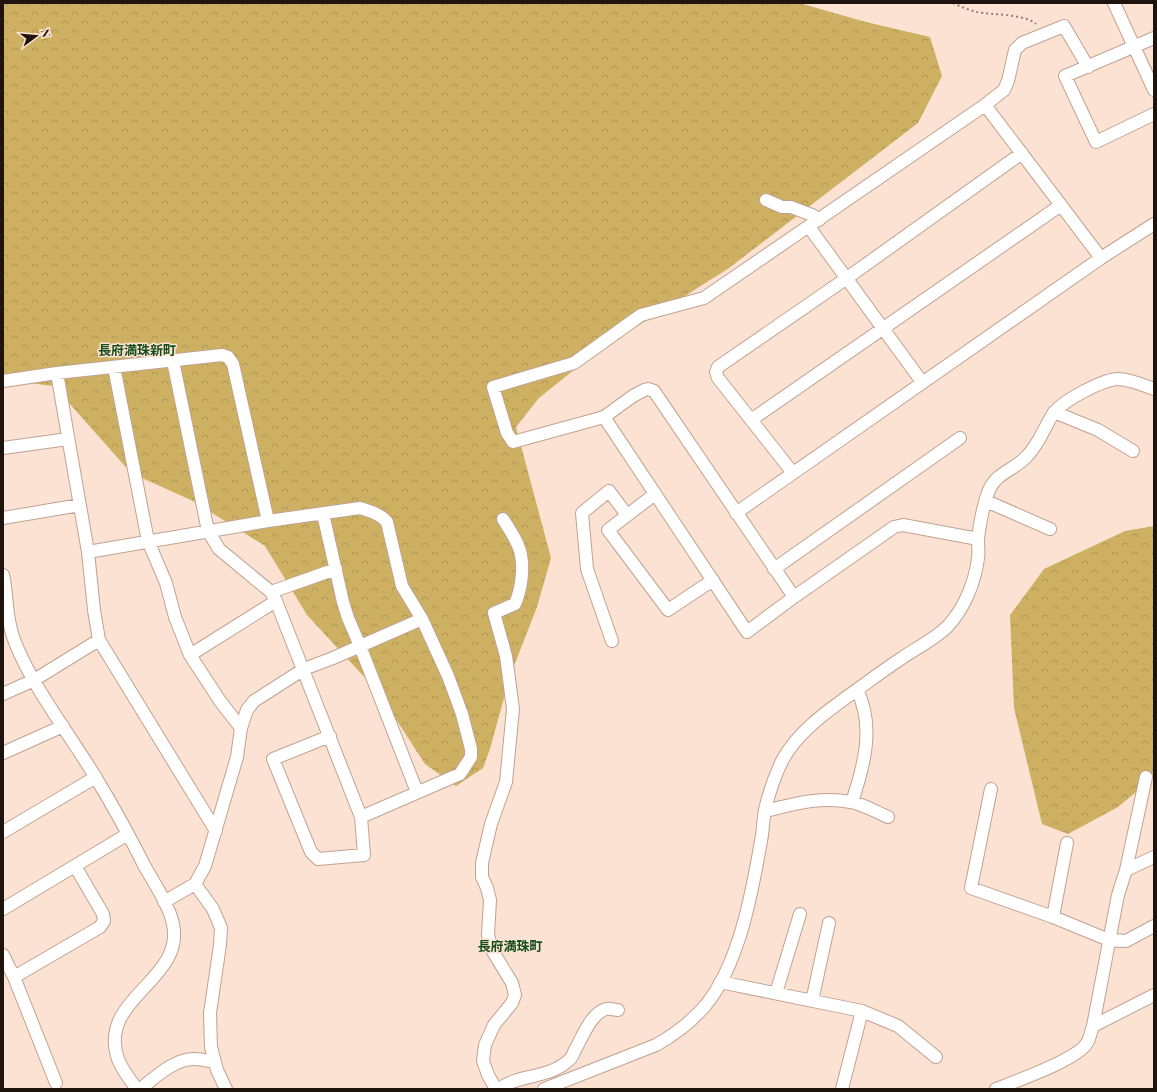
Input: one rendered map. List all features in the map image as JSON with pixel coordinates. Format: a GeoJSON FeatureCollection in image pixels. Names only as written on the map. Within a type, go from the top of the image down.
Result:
{"type":"FeatureCollection","features":[{"type":"Feature","properties":{"kind":"street"},"geometry":{"type":"LineString","coordinates":[[1114,3],[1154,90]]}},
{"type":"Feature","properties":{"kind":"street"},"geometry":{"type":"LineString","coordinates":[[794,597],[654,391],[648,389],[644,390],[604,417],[513,442],[507,433],[493,387],[574,362],[641,315],[704,298],[985,105],[1004,90],[1008,81],[1015,50],[1022,43],[1064,26],[1088,67]]}},
{"type":"Feature","properties":{"kind":"street"},"geometry":{"type":"LineString","coordinates":[[1154,38],[1065,76],[1096,142],[1154,114]]}},
{"type":"Feature","properties":{"kind":"street"},"geometry":{"type":"LineString","coordinates":[[985,105],[1101,258]]}},
{"type":"Feature","properties":{"kind":"street"},"geometry":{"type":"LineString","coordinates":[[793,473],[718,378],[716,372],[718,367],[847,278],[1022,153]]}},
{"type":"Feature","properties":{"kind":"street"},"geometry":{"type":"LineString","coordinates":[[766,200],[782,207],[791,207],[812,215],[814,223],[847,278],[922,382]]}},
{"type":"Feature","properties":{"kind":"street"},"geometry":{"type":"LineString","coordinates":[[751,420],[1061,205]]}},
{"type":"Feature","properties":{"kind":"street"},"geometry":{"type":"LineString","coordinates":[[736,513],[1101,258],[1154,224]]}},
{"type":"Feature","properties":{"kind":"street"},"geometry":{"type":"LineString","coordinates":[[3,381],[57,373],[173,360],[222,355],[228,357],[233,364],[268,521]]}},
{"type":"Feature","properties":{"kind":"street"},"geometry":{"type":"LineString","coordinates":[[173,360],[208,531],[219,550],[274,596],[304,669],[330,736],[361,817],[364,855],[318,859],[311,852],[273,759],[330,736]]}},
{"type":"Feature","properties":{"kind":"street"},"geometry":{"type":"LineString","coordinates":[[114,367],[148,542],[166,583],[174,617],[190,655],[220,701],[241,728]]}},
{"type":"Feature","properties":{"kind":"street"},"geometry":{"type":"LineString","coordinates":[[57,373],[88,552],[94,610],[99,640],[216,831]]}},
{"type":"Feature","properties":{"kind":"street"},"geometry":{"type":"LineString","coordinates":[[544,1089],[650,1048],[672,1036],[705,1006],[720,982],[736,948],[748,909],[765,811],[773,780],[789,748],[819,718],[946,628],[967,598],[974,580],[979,557],[978,539],[982,514],[990,488],[999,476],[1018,465],[1027,457],[1040,439],[1054,412],[1073,397],[1106,382],[1118,379],[1131,381],[1154,389]]}},
{"type":"Feature","properties":{"kind":"street"},"geometry":{"type":"LineString","coordinates":[[1054,412],[1098,430],[1133,451]]}},
{"type":"Feature","properties":{"kind":"street"},"geometry":{"type":"LineString","coordinates":[[604,417],[747,632],[894,527],[903,525],[978,539]]}},
{"type":"Feature","properties":{"kind":"street"},"geometry":{"type":"LineString","coordinates":[[774,568],[960,438]]}},
{"type":"Feature","properties":{"kind":"street"},"geometry":{"type":"LineString","coordinates":[[3,448],[68,439]]}},
{"type":"Feature","properties":{"kind":"street"},"geometry":{"type":"LineString","coordinates":[[612,641],[587,569],[582,513],[609,491],[627,515]]}},
{"type":"Feature","properties":{"kind":"street"},"geometry":{"type":"LineString","coordinates":[[656,494],[608,530],[668,610],[713,580]]}},
{"type":"Feature","properties":{"kind":"street"},"geometry":{"type":"LineString","coordinates":[[986,501],[1050,529]]}},
{"type":"Feature","properties":{"kind":"street"},"geometry":{"type":"LineString","coordinates":[[3,518],[80,505]]}},
{"type":"Feature","properties":{"kind":"street"},"geometry":{"type":"LineString","coordinates":[[88,552],[268,521],[360,508],[383,517],[387,522],[402,586],[422,619],[448,676],[462,714],[471,748],[471,757],[460,774],[361,817]]}},
{"type":"Feature","properties":{"kind":"street"},"geometry":{"type":"LineString","coordinates":[[323,514],[345,607],[417,792]]}},
{"type":"Feature","properties":{"kind":"street"},"geometry":{"type":"LineString","coordinates":[[503,519],[513,536],[521,555],[522,572],[519,595],[515,604],[494,614],[506,656],[513,709],[506,782],[491,824],[482,863],[482,877],[488,888],[490,900],[488,935],[492,950],[512,983],[516,995],[512,1003],[494,1025],[484,1045],[483,1061],[488,1075],[497,1089],[511,1082],[542,1074],[561,1066],[570,1060],[594,1016],[608,1009],[618,1010]]}},
{"type":"Feature","properties":{"kind":"street"},"geometry":{"type":"LineString","coordinates":[[190,655],[274,596],[336,569]]}},
{"type":"Feature","properties":{"kind":"street"},"geometry":{"type":"LineString","coordinates":[[3,575],[10,628],[16,644],[34,680],[96,777],[128,834],[164,902],[173,924],[174,937],[171,952],[166,964],[120,1016],[116,1025],[115,1047],[118,1059],[124,1072],[139,1089],[165,1070],[180,1062],[194,1059],[214,1062]]}},
{"type":"Feature","properties":{"kind":"street"},"geometry":{"type":"LineString","coordinates":[[164,902],[195,884],[205,866],[237,757],[241,728],[247,710],[254,701],[304,669],[422,619]]}},
{"type":"Feature","properties":{"kind":"street"},"geometry":{"type":"LineString","coordinates":[[3,694],[34,680],[99,640]]}},
{"type":"Feature","properties":{"kind":"street"},"geometry":{"type":"LineString","coordinates":[[852,802],[862,772],[865,751],[866,722],[864,706],[857,690]]}},
{"type":"Feature","properties":{"kind":"street"},"geometry":{"type":"LineString","coordinates":[[3,753],[63,726]]}},
{"type":"Feature","properties":{"kind":"street"},"geometry":{"type":"LineString","coordinates":[[3,832],[96,777]]}},
{"type":"Feature","properties":{"kind":"street"},"geometry":{"type":"LineString","coordinates":[[996,1089],[1054,1066],[1078,1052],[1086,1044],[1093,1026],[1118,895],[1126,870],[1146,777]]}},
{"type":"Feature","properties":{"kind":"street"},"geometry":{"type":"LineString","coordinates":[[991,789],[971,888],[1053,917],[1109,940],[1126,941],[1154,926]]}},
{"type":"Feature","properties":{"kind":"street"},"geometry":{"type":"LineString","coordinates":[[765,811],[824,799],[852,802],[888,816]]}},
{"type":"Feature","properties":{"kind":"street"},"geometry":{"type":"LineString","coordinates":[[3,909],[128,834]]}},
{"type":"Feature","properties":{"kind":"street"},"geometry":{"type":"LineString","coordinates":[[1053,917],[1068,842]]}},
{"type":"Feature","properties":{"kind":"street"},"geometry":{"type":"LineString","coordinates":[[1126,870],[1154,857]]}},
{"type":"Feature","properties":{"kind":"street"},"geometry":{"type":"LineString","coordinates":[[14,977],[100,927],[104,920],[103,914],[75,866]]}},
{"type":"Feature","properties":{"kind":"street"},"geometry":{"type":"LineString","coordinates":[[195,884],[213,909],[221,928],[210,1013],[211,1048],[214,1062],[226,1089]]}},
{"type":"Feature","properties":{"kind":"street"},"geometry":{"type":"LineString","coordinates":[[776,993],[800,914]]}},
{"type":"Feature","properties":{"kind":"street"},"geometry":{"type":"LineString","coordinates":[[812,1001],[829,923]]}},
{"type":"Feature","properties":{"kind":"street"},"geometry":{"type":"LineString","coordinates":[[3,955],[14,977],[56,1084]]}},
{"type":"Feature","properties":{"kind":"street"},"geometry":{"type":"LineString","coordinates":[[720,982],[862,1011],[898,1026],[936,1057]]}},
{"type":"Feature","properties":{"kind":"street"},"geometry":{"type":"LineString","coordinates":[[1093,1026],[1154,995]]}},
{"type":"Feature","properties":{"kind":"street"},"geometry":{"type":"LineString","coordinates":[[842,1089],[862,1011]]}},
{"type":"Feature","properties":{"kind":"path"},"geometry":{"type":"LineString","coordinates":[[953,3],[965,9],[978,12],[1023,18],[1034,22],[1046,34]]}},
{"type":"Feature","properties":{"kind":"green space"},"geometry":{"type":"Polygon","coordinates":[[[3,3],[799,3],[866,22],[930,37],[942,76],[918,123],[729,268],[595,353],[539,398],[516,427],[551,558],[537,607],[510,676],[490,749],[483,768],[456,786],[425,764],[379,693],[307,615],[265,546],[193,501],[131,473],[54,386],[3,380],[3,3]]]}},
{"type":"Feature","properties":{"kind":"green space"},"geometry":{"type":"Polygon","coordinates":[[[1154,526],[1154,777],[1118,807],[1068,834],[1042,824],[1014,708],[1010,615],[1044,569],[1125,531],[1154,526]]]}},
{"type":"Feature","properties":{"kind":"district","name":"長府満珠新町"},"geometry":{"type":"Point","coordinates":[137,349]}},
{"type":"Feature","properties":{"kind":"district","name":"長府満珠町"},"geometry":{"type":"Point","coordinates":[510,945]}}]}
